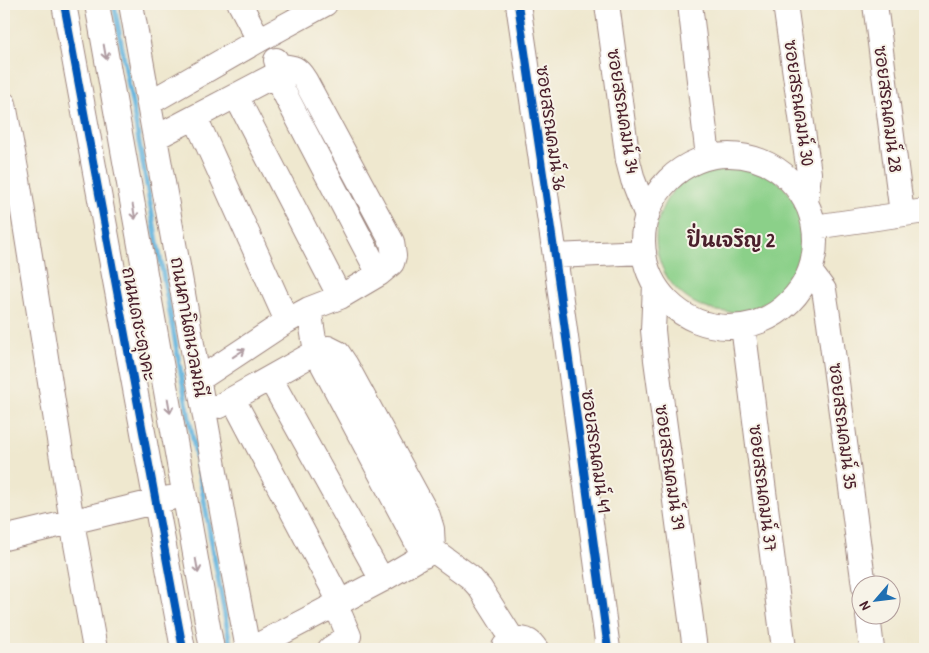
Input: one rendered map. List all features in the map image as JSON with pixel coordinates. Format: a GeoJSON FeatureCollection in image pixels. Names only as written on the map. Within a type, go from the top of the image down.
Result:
{"type":"FeatureCollection","features":[{"type":"Feature","properties":{"kind":"street","name":"ถนนเดชะตุงคะ"},"geometry":{"type":"LineString","coordinates":[[64,4],[152,502],[183,649]]}},
{"type":"Feature","properties":{"kind":"street","name":"ถนนเดชะตุงคะ"},"geometry":{"type":"LineString","coordinates":[[97,4],[212,649]]}},
{"type":"Feature","properties":{"kind":"street","name":"ถนนคานิตนวลมณี"},"geometry":{"type":"LineString","coordinates":[[131,4],[198,380],[254,648]]}},
{"type":"Feature","properties":{"kind":"street"},"geometry":{"type":"LineString","coordinates":[[240,4],[263,37],[277,71]]}},
{"type":"Feature","properties":{"kind":"street"},"geometry":{"type":"LineString","coordinates":[[149,103],[263,37],[299,10],[324,4]]}},
{"type":"Feature","properties":{"kind":"street","name":"ซอยสรณคมน์ 36"},"geometry":{"type":"LineString","coordinates":[[518,4],[554,256]]}},
{"type":"Feature","properties":{"kind":"street","name":"ซอยสรณคมน์ 34"},"geometry":{"type":"LineString","coordinates":[[607,4],[628,161],[647,216]]}},
{"type":"Feature","properties":{"kind":"street"},"geometry":{"type":"LineString","coordinates":[[690,4],[708,157]]}},
{"type":"Feature","properties":{"kind":"street","name":"ซอยสรณคมน์ 30"},"geometry":{"type":"LineString","coordinates":[[786,4],[809,173],[806,203]]}},
{"type":"Feature","properties":{"kind":"street","name":"ซอยสรณคมน์ 28"},"geometry":{"type":"LineString","coordinates":[[875,4],[902,214]]}},
{"type":"Feature","properties":{"kind":"street"},"geometry":{"type":"LineString","coordinates":[[155,138],[236,96],[277,71],[291,66],[298,70],[305,80],[392,242],[394,256],[392,263],[379,274],[340,296],[287,321],[198,380]]}},
{"type":"Feature","properties":{"kind":"street"},"geometry":{"type":"LineString","coordinates":[[236,96],[340,296]]}},
{"type":"Feature","properties":{"kind":"street"},"geometry":{"type":"LineString","coordinates":[[4,104],[11,181],[81,520],[95,649]]}},
{"type":"Feature","properties":{"kind":"street"},"geometry":{"type":"LineString","coordinates":[[195,117],[287,321]]}},
{"type":"Feature","properties":{"kind":"street"},"geometry":{"type":"LineString","coordinates":[[737,155],[765,163],[789,179],[806,203],[814,226],[815,249],[810,271],[799,291],[784,308],[765,320],[743,326],[718,326],[693,319],[672,304],[656,285],[648,268],[644,252],[647,216],[656,196],[670,178],[688,165],[708,157],[737,155]]}},
{"type":"Feature","properties":{"kind":"street"},"geometry":{"type":"LineString","coordinates":[[814,226],[925,211]]}},
{"type":"Feature","properties":{"kind":"street"},"geometry":{"type":"LineString","coordinates":[[554,256],[644,252]]}},
{"type":"Feature","properties":{"kind":"street","name":"ซอยสรณคมน์ 41"},"geometry":{"type":"LineString","coordinates":[[554,256],[608,649]]}},
{"type":"Feature","properties":{"kind":"street","name":"ซอยสรณคมน์ 35"},"geometry":{"type":"LineString","coordinates":[[810,271],[824,290],[863,576]]}},
{"type":"Feature","properties":{"kind":"street","name":"ซอยสรณคมน์ 39"},"geometry":{"type":"LineString","coordinates":[[656,285],[652,330],[695,649]]}},
{"type":"Feature","properties":{"kind":"street"},"geometry":{"type":"LineString","coordinates":[[309,309],[316,352],[428,553],[470,577],[480,588],[508,644],[522,639],[531,643],[536,649]]}},
{"type":"Feature","properties":{"kind":"street","name":"ซอยสรณคมน์ 37"},"geometry":{"type":"LineString","coordinates":[[743,326],[784,649]]}},
{"type":"Feature","properties":{"kind":"street"},"geometry":{"type":"LineString","coordinates":[[205,415],[316,352]]}},
{"type":"Feature","properties":{"kind":"street"},"geometry":{"type":"LineString","coordinates":[[270,378],[382,580]]}},
{"type":"Feature","properties":{"kind":"street"},"geometry":{"type":"LineString","coordinates":[[233,399],[337,604],[340,617],[353,643],[330,649]]}},
{"type":"Feature","properties":{"kind":"street"},"geometry":{"type":"LineString","coordinates":[[4,538],[184,495]]}},
{"type":"Feature","properties":{"kind":"street"},"geometry":{"type":"LineString","coordinates":[[254,648],[382,580],[428,553]]}},
{"type":"Feature","properties":{"kind":"street"},"geometry":{"type":"LineString","coordinates":[[869,626],[872,649]]}},
{"type":"Feature","properties":{"kind":"green space"},"geometry":{"type":"Polygon","coordinates":[[[730,164],[758,170],[782,186],[798,210],[804,238],[798,266],[782,290],[758,306],[730,312],[702,306],[678,290],[662,266],[656,238],[662,210],[678,186],[702,170],[730,164]]]}},
{"type":"Feature","properties":{"kind":"waterway"},"geometry":{"type":"LineString","coordinates":[[114,4],[231,649]]}},
{"type":"Feature","properties":{"kind":"cycle path"},"geometry":{"type":"LineString","coordinates":[[64,4],[183,649]]}},
{"type":"Feature","properties":{"kind":"cycle path"},"geometry":{"type":"LineString","coordinates":[[518,4],[555,256],[608,649]]}},
{"type":"Feature","properties":{"kind":"district","name":"ปิ่นเจริญ 2"},"geometry":{"type":"Point","coordinates":[731,240]}}]}
